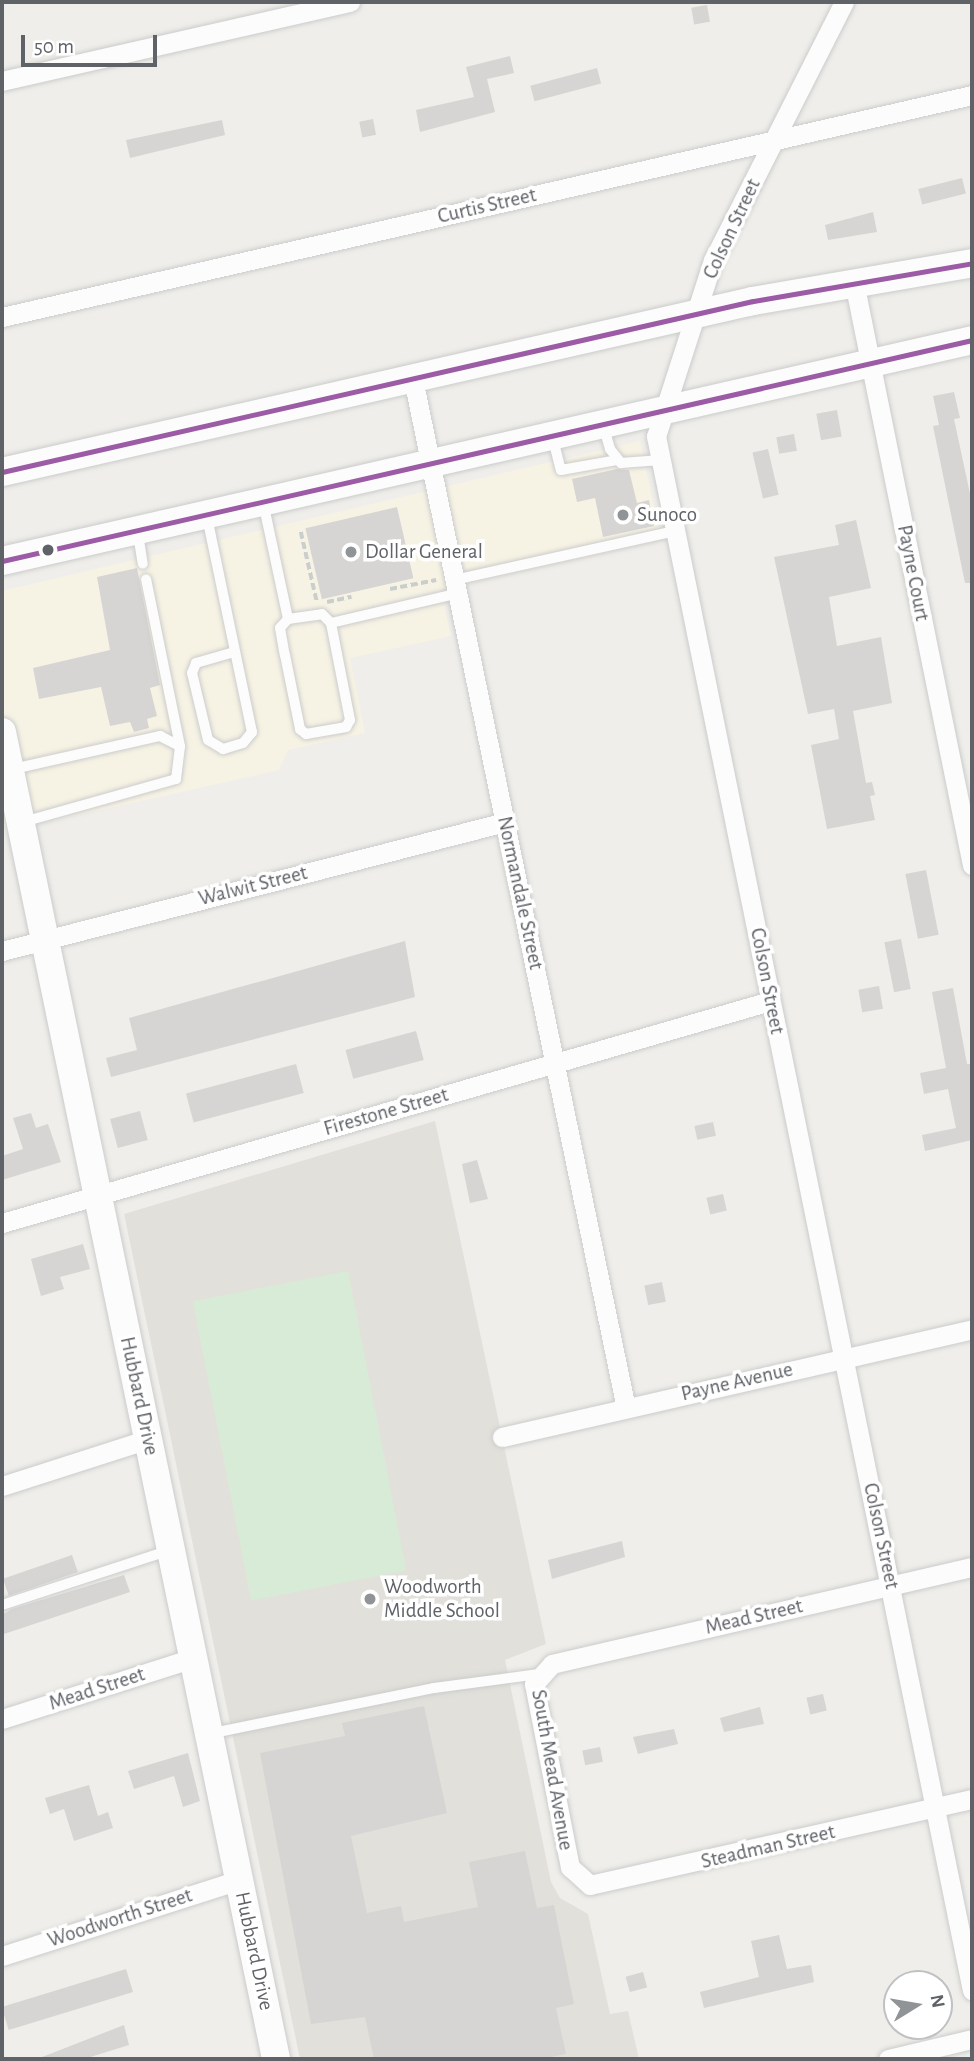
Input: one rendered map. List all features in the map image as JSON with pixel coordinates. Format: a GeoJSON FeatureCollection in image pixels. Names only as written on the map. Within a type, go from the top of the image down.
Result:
{"type":"FeatureCollection","features":[{"type":"Feature","properties":{"kind":"main road"},"geometry":{"type":"LineString","coordinates":[[2,472],[695,315],[854,282],[972,263]]}},
{"type":"Feature","properties":{"kind":"main road"},"geometry":{"type":"LineString","coordinates":[[2,561],[972,340]]}},
{"type":"Feature","properties":{"kind":"main road","name":"Hubbard Drive"},"geometry":{"type":"LineString","coordinates":[[2,732],[276,2059]]}},
{"type":"Feature","properties":{"kind":"street"},"geometry":{"type":"LineString","coordinates":[[2,81],[350,2]]}},
{"type":"Feature","properties":{"kind":"street","name":"Colson Street"},"geometry":{"type":"LineString","coordinates":[[844,2],[713,260],[656,436],[972,1990]]}},
{"type":"Feature","properties":{"kind":"street","name":"Curtis Street"},"geometry":{"type":"LineString","coordinates":[[2,317],[972,95]]}},
{"type":"Feature","properties":{"kind":"street","name":"Payne Court"},"geometry":{"type":"LineString","coordinates":[[854,282],[972,865]]}},
{"type":"Feature","properties":{"kind":"street","name":"Normandale Street"},"geometry":{"type":"LineString","coordinates":[[413,379],[450,585],[505,822],[626,1408]]}},
{"type":"Feature","properties":{"kind":"street","name":"Walwit Street"},"geometry":{"type":"LineString","coordinates":[[2,951],[505,822]]}},
{"type":"Feature","properties":{"kind":"street","name":"Firestone Street"},"geometry":{"type":"LineString","coordinates":[[2,1223],[771,1000]]}},
{"type":"Feature","properties":{"kind":"street","name":"Payne Avenue"},"geometry":{"type":"LineString","coordinates":[[502,1437],[844,1356],[972,1329]]}},
{"type":"Feature","properties":{"kind":"street"},"geometry":{"type":"LineString","coordinates":[[2,1486],[148,1439]]}},
{"type":"Feature","properties":{"kind":"street","name":"Mead Street"},"geometry":{"type":"LineString","coordinates":[[539,1674],[552,1664],[972,1567]]}},
{"type":"Feature","properties":{"kind":"street","name":"Mead Street"},"geometry":{"type":"LineString","coordinates":[[2,1719],[193,1658]]}},
{"type":"Feature","properties":{"kind":"street","name":"South Mead Avenue"},"geometry":{"type":"LineString","coordinates":[[539,1674],[534,1691],[570,1867]]}},
{"type":"Feature","properties":{"kind":"street","name":"Steadman Street"},"geometry":{"type":"LineString","coordinates":[[570,1867],[583,1882],[605,1885],[972,1799]]}},
{"type":"Feature","properties":{"kind":"street","name":"Woodworth Street"},"geometry":{"type":"LineString","coordinates":[[2,1956],[239,1880]]}},
{"type":"Feature","properties":{"kind":"street"},"geometry":{"type":"LineString","coordinates":[[888,2059],[972,2039]]}},
{"type":"Feature","properties":{"kind":"lane"},"geometry":{"type":"LineString","coordinates":[[603,424],[618,460]]}},
{"type":"Feature","properties":{"kind":"lane"},"geometry":{"type":"LineString","coordinates":[[553,435],[561,470],[618,460],[637,464],[662,460]]}},
{"type":"Feature","properties":{"kind":"lane"},"geometry":{"type":"LineString","coordinates":[[263,502],[288,619]]}},
{"type":"Feature","properties":{"kind":"lane"},"geometry":{"type":"LineString","coordinates":[[206,514],[232,653],[252,732],[243,743],[223,749],[208,740],[192,673],[196,663],[232,653]]}},
{"type":"Feature","properties":{"kind":"lane"},"geometry":{"type":"LineString","coordinates":[[137,530],[143,564]]}},
{"type":"Feature","properties":{"kind":"lane"},"geometry":{"type":"LineString","coordinates":[[331,623],[450,585],[676,531]]}},
{"type":"Feature","properties":{"kind":"lane"},"geometry":{"type":"LineString","coordinates":[[20,823],[171,782],[179,769],[180,746],[146,579]]}},
{"type":"Feature","properties":{"kind":"lane"},"geometry":{"type":"LineString","coordinates":[[322,614],[331,623],[350,720],[346,727],[306,734],[300,729],[280,628],[288,619],[322,614]]}},
{"type":"Feature","properties":{"kind":"lane"},"geometry":{"type":"LineString","coordinates":[[9,770],[160,736],[180,746]]}},
{"type":"Feature","properties":{"kind":"lane"},"geometry":{"type":"LineString","coordinates":[[2,1605],[170,1550]]}},
{"type":"Feature","properties":{"kind":"lane"},"geometry":{"type":"LineString","coordinates":[[209,1734],[434,1688],[539,1674]]}},
{"type":"Feature","properties":{"kind":"path"},"geometry":{"type":"LineString","coordinates":[[301,532],[317,604],[351,597]]}},
{"type":"Feature","properties":{"kind":"path"},"geometry":{"type":"LineString","coordinates":[[390,589],[450,585]]}},
{"type":"Feature","properties":{"kind":"shaded area"},"geometry":{"type":"Polygon","coordinates":[[[640,441],[661,540],[441,590],[451,636],[350,658],[365,733],[288,750],[279,770],[6,831],[2,813],[2,591],[640,441]]]}},
{"type":"Feature","properties":{"kind":"shaded area","name":"Woodworth Middle School"},"geometry":{"type":"Polygon","coordinates":[[[435,1121],[546,1644],[505,1660],[551,1882],[560,1898],[588,1914],[610,2014],[628,2011],[639,2059],[300,2059],[124,1214],[435,1121]]]}},
{"type":"Feature","properties":{"kind":"green space"},"geometry":{"type":"Polygon","coordinates":[[[348,1271],[406,1570],[251,1601],[193,1301],[348,1271]]]}},
{"type":"Feature","properties":{"kind":"building"},"geometry":{"type":"Polygon","coordinates":[[[707,5],[710,22],[694,25],[691,8],[707,5]]]}},
{"type":"Feature","properties":{"kind":"building"},"geometry":{"type":"Polygon","coordinates":[[[510,56],[514,73],[487,79],[495,112],[420,132],[416,110],[474,97],[466,67],[510,56]]]}},
{"type":"Feature","properties":{"kind":"building"},"geometry":{"type":"Polygon","coordinates":[[[597,68],[601,83],[534,101],[530,86],[597,68]]]}},
{"type":"Feature","properties":{"kind":"building"},"geometry":{"type":"Polygon","coordinates":[[[373,119],[376,135],[362,137],[359,122],[373,119]]]}},
{"type":"Feature","properties":{"kind":"building"},"geometry":{"type":"Polygon","coordinates":[[[222,120],[225,135],[130,158],[126,140],[222,120]]]}},
{"type":"Feature","properties":{"kind":"building"},"geometry":{"type":"Polygon","coordinates":[[[962,178],[966,194],[922,204],[918,189],[962,178]]]}},
{"type":"Feature","properties":{"kind":"building"},"geometry":{"type":"Polygon","coordinates":[[[873,212],[877,232],[828,240],[825,225],[873,212]]]}},
{"type":"Feature","properties":{"kind":"building"},"geometry":{"type":"Polygon","coordinates":[[[954,392],[960,418],[954,419],[972,503],[972,583],[965,583],[933,426],[939,425],[933,396],[954,392]]]}},
{"type":"Feature","properties":{"kind":"building"},"geometry":{"type":"Polygon","coordinates":[[[837,410],[842,437],[821,440],[816,414],[837,410]]]}},
{"type":"Feature","properties":{"kind":"building"},"geometry":{"type":"Polygon","coordinates":[[[794,434],[797,451],[779,454],[776,437],[794,434]]]}},
{"type":"Feature","properties":{"kind":"building"},"geometry":{"type":"Polygon","coordinates":[[[768,449],[779,495],[763,498],[752,453],[768,449]]]}},
{"type":"Feature","properties":{"kind":"building"},"geometry":{"type":"Polygon","coordinates":[[[617,469],[629,470],[637,503],[649,500],[654,526],[603,537],[595,498],[577,502],[572,479],[617,469]]]}},
{"type":"Feature","properties":{"kind":"building"},"geometry":{"type":"Polygon","coordinates":[[[397,507],[413,578],[322,599],[305,528],[397,507]]]}},
{"type":"Feature","properties":{"kind":"building"},"geometry":{"type":"Polygon","coordinates":[[[856,520],[871,588],[829,597],[837,646],[881,637],[892,703],[853,711],[866,783],[872,782],[875,795],[870,796],[875,820],[827,829],[811,745],[839,739],[834,709],[808,714],[774,557],[839,545],[835,525],[856,520]]]}},
{"type":"Feature","properties":{"kind":"building"},"geometry":{"type":"Polygon","coordinates":[[[137,568],[160,685],[150,688],[157,716],[147,719],[149,728],[134,732],[130,722],[110,726],[101,687],[39,699],[33,668],[110,650],[97,577],[137,568]]]}},
{"type":"Feature","properties":{"kind":"building"},"geometry":{"type":"Polygon","coordinates":[[[926,870],[939,935],[918,939],[905,874],[926,870]]]}},
{"type":"Feature","properties":{"kind":"building"},"geometry":{"type":"Polygon","coordinates":[[[901,939],[911,989],[894,992],[884,942],[901,939]]]}},
{"type":"Feature","properties":{"kind":"building"},"geometry":{"type":"Polygon","coordinates":[[[405,941],[415,997],[111,1077],[106,1058],[137,1050],[129,1018],[405,941]]]}},
{"type":"Feature","properties":{"kind":"building"},"geometry":{"type":"Polygon","coordinates":[[[879,986],[883,1009],[862,1012],[858,990],[879,986]]]}},
{"type":"Feature","properties":{"kind":"building"},"geometry":{"type":"Polygon","coordinates":[[[953,988],[967,1064],[972,1064],[972,1140],[925,1151],[922,1135],[956,1128],[948,1089],[924,1094],[920,1073],[946,1068],[932,992],[953,988]]]}},
{"type":"Feature","properties":{"kind":"building"},"geometry":{"type":"Polygon","coordinates":[[[416,1031],[424,1060],[353,1079],[345,1050],[416,1031]]]}},
{"type":"Feature","properties":{"kind":"building"},"geometry":{"type":"Polygon","coordinates":[[[296,1064],[304,1093],[194,1122],[186,1094],[296,1064]]]}},
{"type":"Feature","properties":{"kind":"building"},"geometry":{"type":"Polygon","coordinates":[[[140,1111],[148,1140],[118,1148],[110,1119],[140,1111]]]}},
{"type":"Feature","properties":{"kind":"building"},"geometry":{"type":"Polygon","coordinates":[[[31,1113],[36,1128],[48,1124],[61,1162],[2,1180],[2,1156],[23,1149],[13,1118],[31,1113]]]}},
{"type":"Feature","properties":{"kind":"building"},"geometry":{"type":"Polygon","coordinates":[[[713,1122],[716,1136],[697,1140],[694,1126],[713,1122]]]}},
{"type":"Feature","properties":{"kind":"building"},"geometry":{"type":"Polygon","coordinates":[[[477,1160],[488,1199],[470,1203],[462,1164],[477,1160]]]}},
{"type":"Feature","properties":{"kind":"building"},"geometry":{"type":"Polygon","coordinates":[[[723,1194],[727,1211],[710,1214],[706,1198],[723,1194]]]}},
{"type":"Feature","properties":{"kind":"building"},"geometry":{"type":"Polygon","coordinates":[[[83,1244],[90,1269],[60,1277],[64,1289],[41,1296],[31,1259],[83,1244]]]}},
{"type":"Feature","properties":{"kind":"building"},"geometry":{"type":"Polygon","coordinates":[[[662,1282],[666,1302],[648,1305],[644,1285],[662,1282]]]}},
{"type":"Feature","properties":{"kind":"building"},"geometry":{"type":"Polygon","coordinates":[[[622,1541],[625,1557],[552,1579],[548,1560],[622,1541]]]}},
{"type":"Feature","properties":{"kind":"building"},"geometry":{"type":"Polygon","coordinates":[[[72,1555],[78,1572],[9,1596],[3,1579],[72,1555]]]}},
{"type":"Feature","properties":{"kind":"building"},"geometry":{"type":"Polygon","coordinates":[[[124,1575],[130,1592],[4,1634],[2,1615],[12,1609],[124,1575]]]}},
{"type":"Feature","properties":{"kind":"building"},"geometry":{"type":"Polygon","coordinates":[[[823,1694],[827,1711],[810,1714],[806,1698],[823,1694]]]}},
{"type":"Feature","properties":{"kind":"building"},"geometry":{"type":"Polygon","coordinates":[[[424,1706],[447,1813],[351,1836],[367,1913],[401,1906],[404,1922],[478,1907],[469,1862],[525,1851],[537,1908],[554,1905],[574,2004],[556,2008],[566,2054],[541,2059],[374,2059],[365,2017],[311,2024],[260,1753],[345,1736],[342,1723],[424,1706]]]}},
{"type":"Feature","properties":{"kind":"building"},"geometry":{"type":"Polygon","coordinates":[[[760,1707],[764,1724],[724,1732],[720,1718],[760,1707]]]}},
{"type":"Feature","properties":{"kind":"building"},"geometry":{"type":"Polygon","coordinates":[[[674,1729],[678,1744],[638,1754],[633,1737],[674,1729]]]}},
{"type":"Feature","properties":{"kind":"building"},"geometry":{"type":"Polygon","coordinates":[[[600,1747],[603,1762],[585,1765],[582,1750],[600,1747]]]}},
{"type":"Feature","properties":{"kind":"building"},"geometry":{"type":"Polygon","coordinates":[[[188,1753],[200,1801],[183,1807],[174,1776],[134,1789],[128,1771],[188,1753]]]}},
{"type":"Feature","properties":{"kind":"building"},"geometry":{"type":"Polygon","coordinates":[[[89,1785],[98,1816],[108,1812],[113,1828],[74,1841],[64,1809],[50,1814],[45,1798],[89,1785]]]}},
{"type":"Feature","properties":{"kind":"building"},"geometry":{"type":"Polygon","coordinates":[[[779,1935],[787,1969],[811,1965],[814,1982],[704,2008],[700,1992],[759,1977],[751,1941],[779,1935]]]}},
{"type":"Feature","properties":{"kind":"building"},"geometry":{"type":"Polygon","coordinates":[[[126,1969],[133,1992],[9,2030],[2,2007],[126,1969]]]}},
{"type":"Feature","properties":{"kind":"building"},"geometry":{"type":"Polygon","coordinates":[[[643,1972],[647,1987],[630,1992],[626,1977],[643,1972]]]}},
{"type":"Feature","properties":{"kind":"building"},"geometry":{"type":"Polygon","coordinates":[[[124,2025],[129,2045],[84,2059],[37,2059],[124,2025]]]}},
{"type":"Feature","properties":{"kind":"transit line"},"geometry":{"type":"LineString","coordinates":[[2,472],[753,301],[972,263]]}},
{"type":"Feature","properties":{"kind":"transit line"},"geometry":{"type":"LineString","coordinates":[[2,561],[972,340]]}},
{"type":"Feature","properties":{"kind":"place","name":"Sunoco"},"geometry":{"type":"Point","coordinates":[623,515]}},
{"type":"Feature","properties":{"kind":"place","name":"Dollar General"},"geometry":{"type":"Point","coordinates":[351,552]}},
{"type":"Feature","properties":{"kind":"place","name":"Woodworth Middle School"},"geometry":{"type":"Point","coordinates":[370,1599]}}]}
